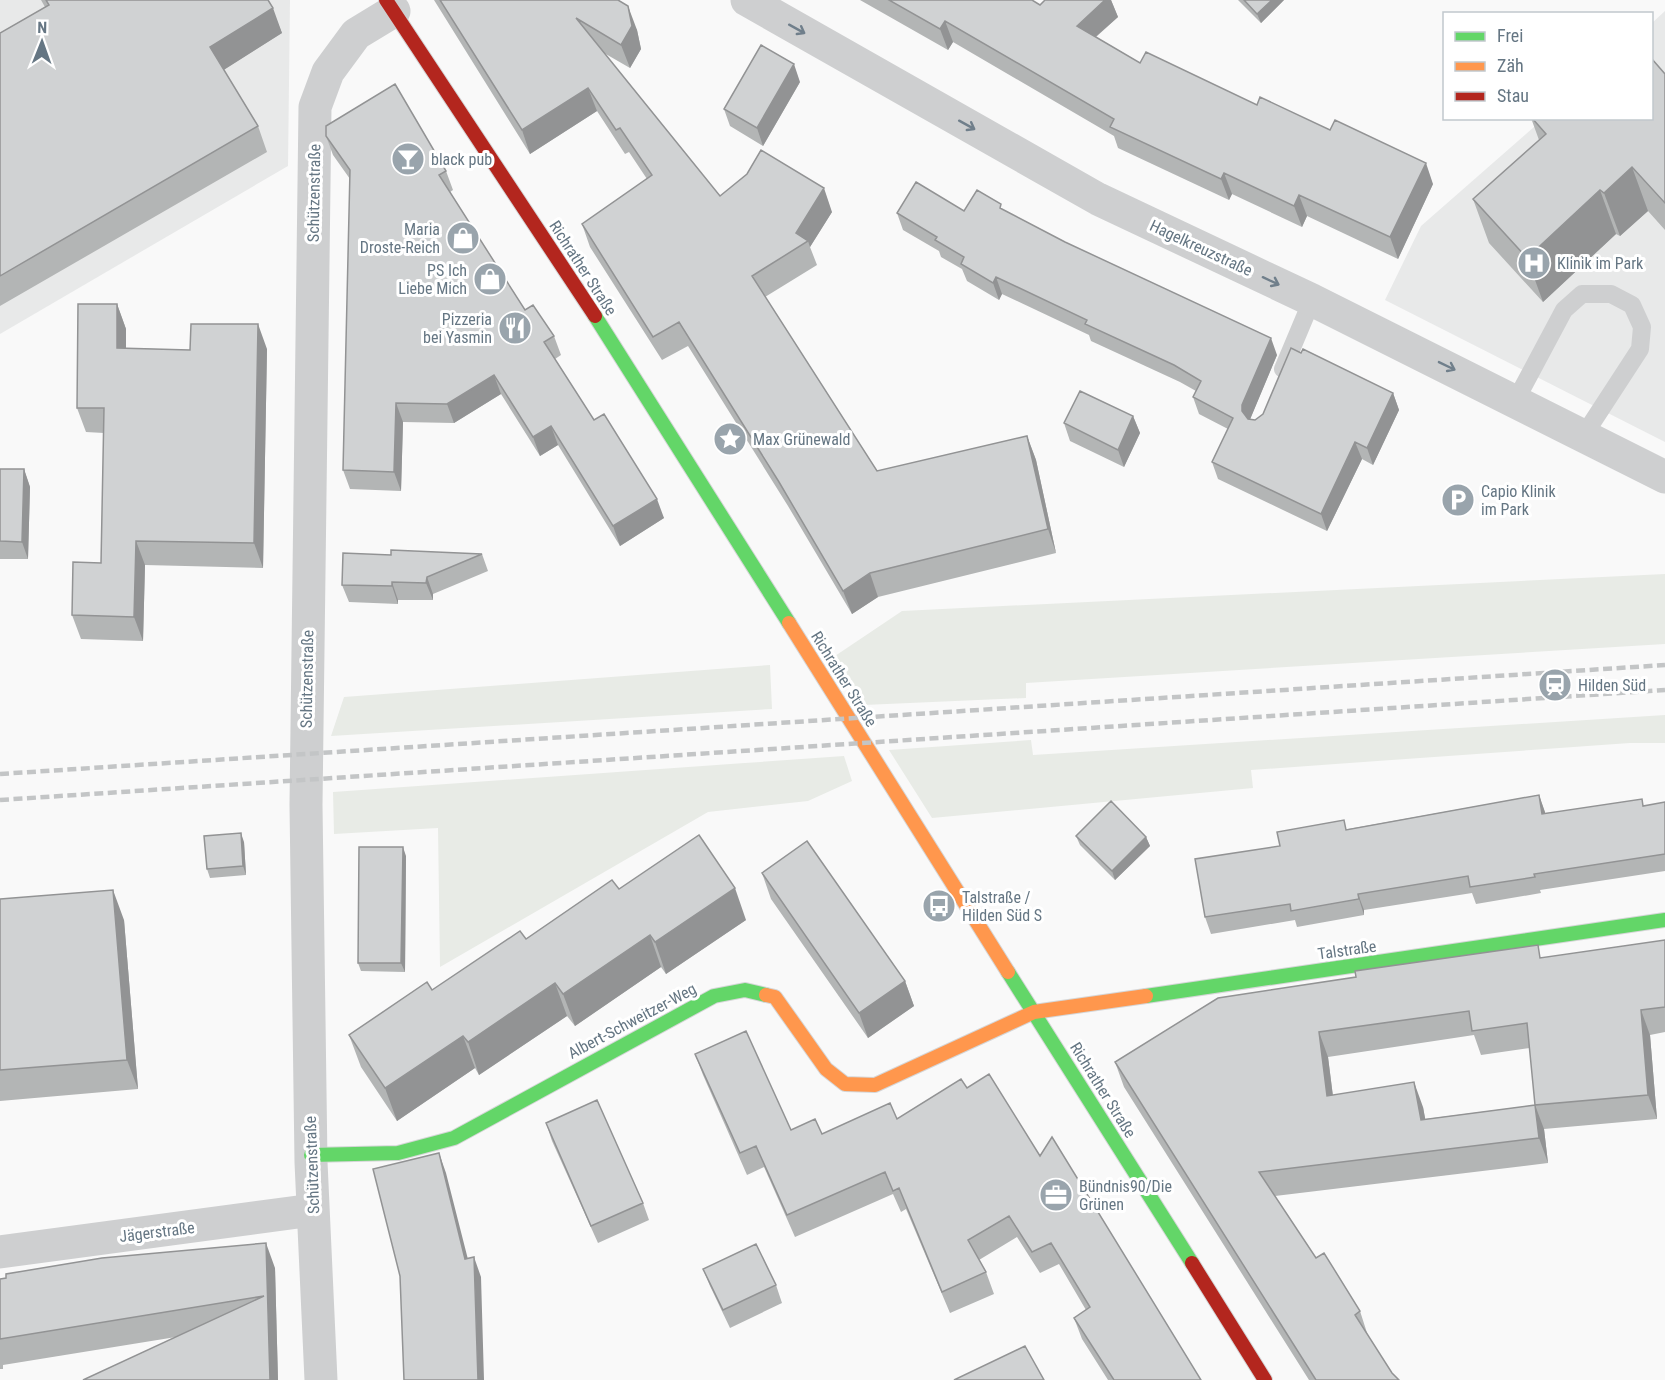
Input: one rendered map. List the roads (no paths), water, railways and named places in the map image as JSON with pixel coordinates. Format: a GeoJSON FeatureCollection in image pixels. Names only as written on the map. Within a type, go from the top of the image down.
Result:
{"type":"FeatureCollection","features":[{"type":"Feature","properties":{"kind":"main road","name":"Richrather Straße"},"geometry":{"type":"LineString","coordinates":[[390,6],[600,323],[1265,1380]]}},
{"type":"Feature","properties":{"kind":"main road","name":"Talstraße"},"geometry":{"type":"LineString","coordinates":[[1034,1012],[1665,920]]}},
{"type":"Feature","properties":{"kind":"main road","name":"Albert-Schweitzer-Weg"},"geometry":{"type":"LineString","coordinates":[[311,1155],[398,1153],[454,1138],[714,996],[745,990],[775,997],[826,1070],[845,1084],[875,1085],[1034,1012]]}},
{"type":"Feature","properties":{"kind":"street","name":"Hagelkreuzstraße"},"geometry":{"type":"LineString","coordinates":[[747,0],[1098,199],[1516,400],[1665,477]]}},
{"type":"Feature","properties":{"kind":"street","name":"Schützenstraße"},"geometry":{"type":"LineString","coordinates":[[321,1380],[311,1155],[305,723],[315,107],[328,72],[356,34],[390,6]]}},
{"type":"Feature","properties":{"kind":"street","name":"Jägerstraße"},"geometry":{"type":"LineString","coordinates":[[0,1252],[313,1210]]}},
{"type":"Feature","properties":{"kind":"lane"},"geometry":{"type":"LineString","coordinates":[[1516,400],[1564,310],[1582,294],[1611,294],[1632,305],[1642,327],[1640,350],[1584,435]]}},
{"type":"Feature","properties":{"kind":"lane"},"geometry":{"type":"LineString","coordinates":[[1276,384],[1312,300]]}},
{"type":"Feature","properties":{"kind":"railway"},"geometry":{"type":"LineString","coordinates":[[0,774],[1665,665]]}},
{"type":"Feature","properties":{"kind":"railway"},"geometry":{"type":"LineString","coordinates":[[0,800],[1665,690]]}},
{"type":"Feature","properties":{"kind":"place","name":"black pub"},"geometry":{"type":"Point","coordinates":[408,159]}},
{"type":"Feature","properties":{"kind":"place","name":"Maria Droste-Reich"},"geometry":{"type":"Point","coordinates":[463,238]}},
{"type":"Feature","properties":{"kind":"place","name":"Klinik im Park"},"geometry":{"type":"Point","coordinates":[1534,263]}},
{"type":"Feature","properties":{"kind":"place","name":"PS Ich Liebe Mich"},"geometry":{"type":"Point","coordinates":[490,279]}},
{"type":"Feature","properties":{"kind":"place","name":"Pizzeria bei Yasmin"},"geometry":{"type":"Point","coordinates":[515,328]}},
{"type":"Feature","properties":{"kind":"place","name":"Max Grünewald"},"geometry":{"type":"Point","coordinates":[730,439]}},
{"type":"Feature","properties":{"kind":"place","name":"Capio Klinik im Park"},"geometry":{"type":"Point","coordinates":[1458,500]}},
{"type":"Feature","properties":{"kind":"place","name":"Hilden Süd"},"geometry":{"type":"Point","coordinates":[1555,685]}},
{"type":"Feature","properties":{"kind":"place","name":"Talstraße / Hilden Süd S"},"geometry":{"type":"Point","coordinates":[939,906]}},
{"type":"Feature","properties":{"kind":"place","name":"Bündnis90/Die Grünen"},"geometry":{"type":"Point","coordinates":[1056,1195]}}]}
